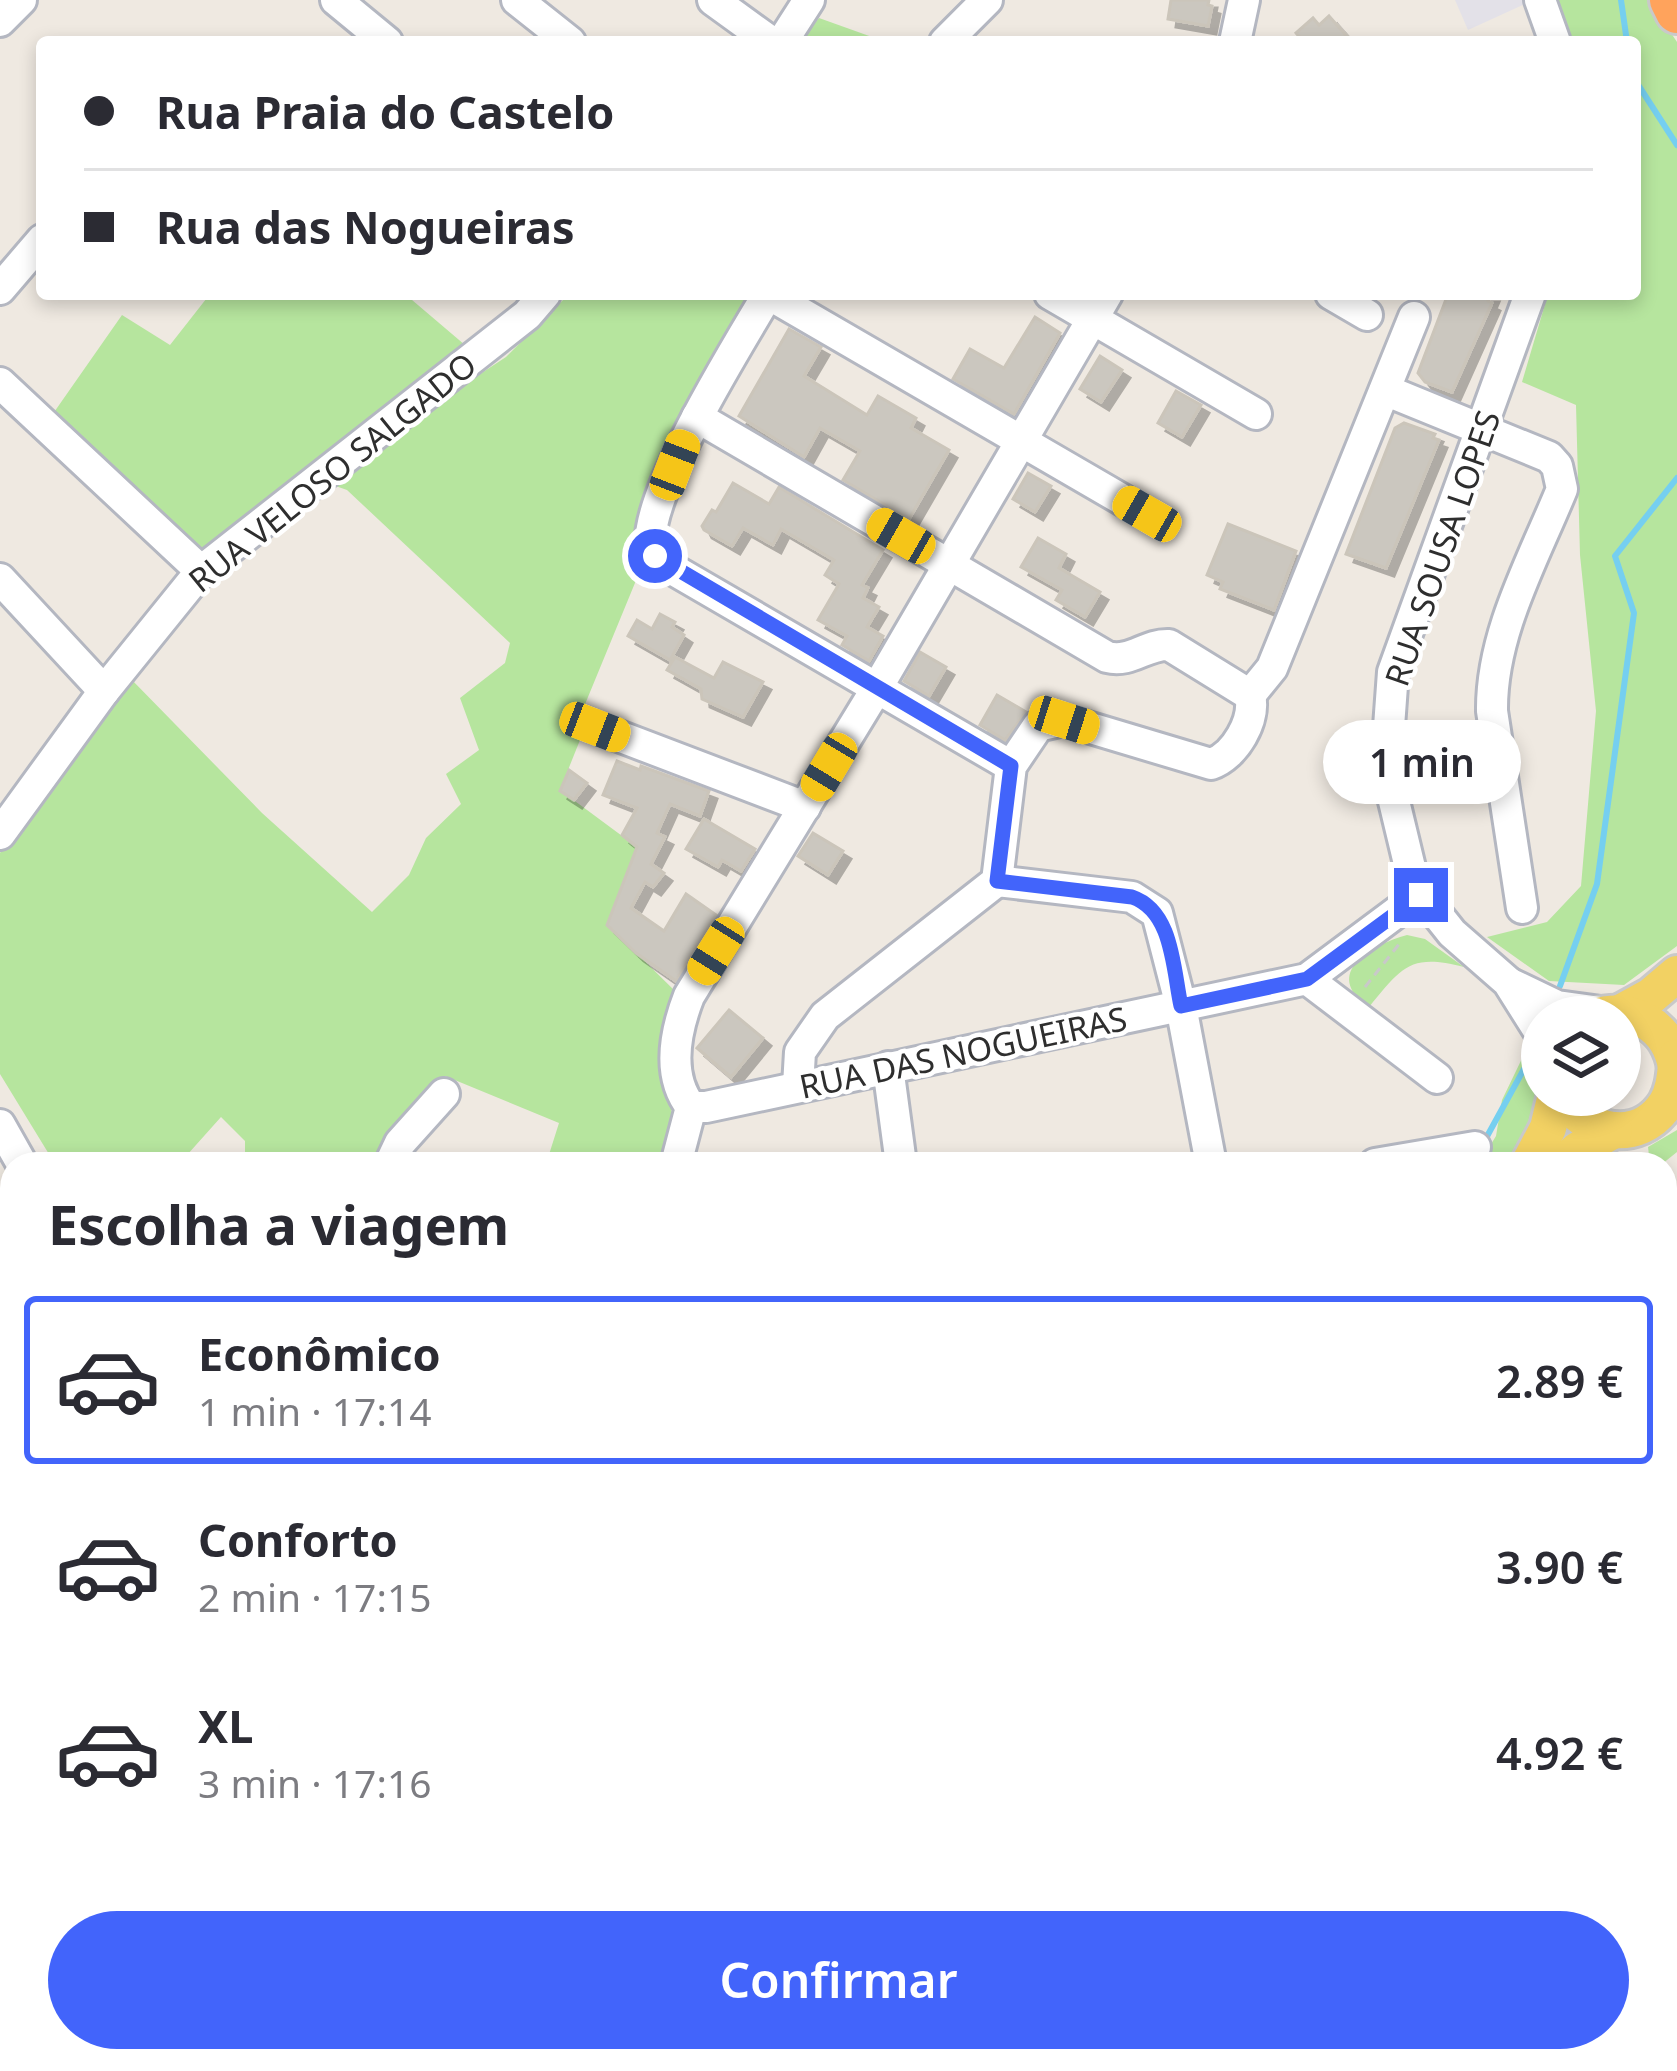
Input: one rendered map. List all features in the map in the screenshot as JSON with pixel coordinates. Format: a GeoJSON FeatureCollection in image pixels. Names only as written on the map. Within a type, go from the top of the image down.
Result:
{"type":"FeatureCollection","features":[{"type":"Feature","properties":{"kind":"highway"},"geometry":{"type":"LineString","coordinates":[[1671,0],[1677,12]]}},
{"type":"Feature","properties":{"kind":"main road"},"geometry":{"type":"LineString","coordinates":[[1641,1000],[1677,974]]}},
{"type":"Feature","properties":{"kind":"main road"},"geometry":{"type":"LineString","coordinates":[[1641,1019],[1658,1030],[1676,1067]]}},
{"type":"Feature","properties":{"kind":"main road"},"geometry":{"type":"LineString","coordinates":[[1576,1152],[1614,1130],[1636,1127],[1655,1117],[1669,1100],[1677,1057]]}},
{"type":"Feature","properties":{"kind":"main road"},"geometry":{"type":"LineString","coordinates":[[1536,1152],[1552,1116]]}},
{"type":"Feature","properties":{"kind":"main road"},"geometry":{"type":"LineString","coordinates":[[1580,1116],[1614,1130]]}},
{"type":"Feature","properties":{"kind":"street"},"geometry":{"type":"LineString","coordinates":[[0,21],[21,0]]}},
{"type":"Feature","properties":{"kind":"street"},"geometry":{"type":"LineString","coordinates":[[337,0],[379,36]]}},
{"type":"Feature","properties":{"kind":"street"},"geometry":{"type":"LineString","coordinates":[[517,0],[562,36]]}},
{"type":"Feature","properties":{"kind":"street"},"geometry":{"type":"LineString","coordinates":[[713,0],[762,36]]}},
{"type":"Feature","properties":{"kind":"street"},"geometry":{"type":"LineString","coordinates":[[786,36],[808,0]]}},
{"type":"Feature","properties":{"kind":"street"},"geometry":{"type":"LineString","coordinates":[[951,36],[987,0]]}},
{"type":"Feature","properties":{"kind":"street"},"geometry":{"type":"LineString","coordinates":[[1236,36],[1244,0]]}},
{"type":"Feature","properties":{"kind":"street"},"geometry":{"type":"LineString","coordinates":[[1540,0],[1553,36]]}},
{"type":"Feature","properties":{"kind":"street"},"geometry":{"type":"LineString","coordinates":[[0,289],[36,247]]}},
{"type":"Feature","properties":{"kind":"street"},"geometry":{"type":"LineString","coordinates":[[765,300],[697,417],[651,528],[651,549],[667,566],[1011,766]]}},
{"type":"Feature","properties":{"kind":"street"},"geometry":{"type":"LineString","coordinates":[[778,300],[1147,514]]}},
{"type":"Feature","properties":{"kind":"street"},"geometry":{"type":"LineString","coordinates":[[1341,300],[1367,315]]}},
{"type":"Feature","properties":{"kind":"street","name":"RUA SOUSA LOPES"},"geometry":{"type":"LineString","coordinates":[[1528,300],[1393,672],[1386,768],[1412,876],[1421,895],[1452,933],[1508,982],[1537,996]]}},
{"type":"Feature","properties":{"kind":"street","name":"RUA VELOSO SALGADO"},"geometry":{"type":"LineString","coordinates":[[0,834],[104,691],[201,572],[536,304]]}},
{"type":"Feature","properties":{"kind":"street"},"geometry":{"type":"LineString","coordinates":[[679,1152],[692,1107],[680,1088],[675,1066],[686,1004],[1100,306],[1256,414]]}},
{"type":"Feature","properties":{"kind":"street"},"geometry":{"type":"LineString","coordinates":[[997,881],[1011,766],[1038,726],[1055,719],[1196,763],[1218,763],[1232,750],[1250,715],[1250,695],[1272,668],[1414,316]]}},
{"type":"Feature","properties":{"kind":"street"},"geometry":{"type":"LineString","coordinates":[[0,383],[201,572]]}},
{"type":"Feature","properties":{"kind":"street"},"geometry":{"type":"LineString","coordinates":[[1385,390],[1550,457],[1557,466],[1562,489],[1491,678],[1522,908]]}},
{"type":"Feature","properties":{"kind":"street"},"geometry":{"type":"LineString","coordinates":[[697,417],[1107,658],[1126,659],[1169,645],[1250,695]]}},
{"type":"Feature","properties":{"kind":"street"},"geometry":{"type":"LineString","coordinates":[[0,579],[104,691]]}},
{"type":"Feature","properties":{"kind":"street"},"geometry":{"type":"LineString","coordinates":[[595,727],[805,807]]}},
{"type":"Feature","properties":{"kind":"street"},"geometry":{"type":"LineString","coordinates":[[797,1086],[800,1052],[825,1016],[997,881],[1132,897],[1149,905],[1162,923],[1209,1152]]}},
{"type":"Feature","properties":{"kind":"street","name":"RUA DAS NOGUEIRAS"},"geometry":{"type":"LineString","coordinates":[[692,1107],[1307,979],[1421,895]]}},
{"type":"Feature","properties":{"kind":"street"},"geometry":{"type":"LineString","coordinates":[[1307,979],[1437,1078]]}},
{"type":"Feature","properties":{"kind":"street","name":"RUA SOUSA LOPES"},"geometry":{"type":"LineString","coordinates":[[1508,982],[1521,1003]]}},
{"type":"Feature","properties":{"kind":"street"},"geometry":{"type":"LineString","coordinates":[[888,1067],[900,1152]]}},
{"type":"Feature","properties":{"kind":"street"},"geometry":{"type":"LineString","coordinates":[[396,1152],[444,1094]]}},
{"type":"Feature","properties":{"kind":"street"},"geometry":{"type":"LineString","coordinates":[[0,1125],[15,1152]]}},
{"type":"Feature","properties":{"kind":"street"},"geometry":{"type":"LineString","coordinates":[[1446,1152],[1475,1147]]}},
{"type":"Feature","properties":{"kind":"path"},"geometry":{"type":"LineString","coordinates":[[1356,998],[1407,935]]}},
{"type":"Feature","properties":{"kind":"shaded area"},"geometry":{"type":"Polygon","coordinates":[[[1455,0],[1528,0],[1529,2],[1468,30],[1455,0]]]}},
{"type":"Feature","properties":{"kind":"green space"},"geometry":{"type":"Polygon","coordinates":[[[1556,0],[1649,0],[1677,42],[1677,946],[1624,985],[1549,981],[1487,937],[1547,922],[1581,886],[1596,711],[1580,555],[1576,405],[1522,382],[1546,300],[1641,300],[1641,36],[1571,36],[1556,0]]]}},
{"type":"Feature","properties":{"kind":"green space"},"geometry":{"type":"Polygon","coordinates":[[[819,18],[869,36],[804,36],[819,18]]]}},
{"type":"Feature","properties":{"kind":"green space"},"geometry":{"type":"Polygon","coordinates":[[[205,300],[412,300],[472,351],[202,563],[50,418],[122,315],[170,345],[205,300]]]}},
{"type":"Feature","properties":{"kind":"green space"},"geometry":{"type":"Polygon","coordinates":[[[563,300],[752,300],[574,731],[582,735],[560,790],[637,847],[607,924],[677,993],[667,1083],[675,1132],[669,1152],[550,1152],[559,1123],[445,1076],[387,1152],[245,1152],[245,1141],[221,1117],[190,1152],[48,1152],[0,1074],[0,853],[22,815],[130,678],[262,813],[372,912],[409,875],[426,838],[461,804],[446,774],[479,750],[460,698],[505,663],[510,643],[347,490],[327,483],[381,439],[506,357],[563,300]]]}},
{"type":"Feature","properties":{"kind":"green space"},"geometry":{"type":"Polygon","coordinates":[[[1407,935],[1425,939],[1464,967],[1431,962],[1409,967],[1369,1007],[1355,995],[1350,972],[1366,953],[1407,935]]]}},
{"type":"Feature","properties":{"kind":"green space"},"geometry":{"type":"Polygon","coordinates":[[[1521,1061],[1521,1116],[1533,1116],[1528,1131],[1518,1152],[1486,1152],[1496,1136],[1502,1100],[1521,1061]]]}},
{"type":"Feature","properties":{"kind":"green space"},"geometry":{"type":"Polygon","coordinates":[[[1677,1130],[1677,1152],[1649,1152],[1648,1147],[1677,1130]]]}},
{"type":"Feature","properties":{"kind":"building"},"geometry":{"type":"Polygon","coordinates":[[[1171,0],[1209,0],[1208,26],[1168,19],[1171,0]]]}},
{"type":"Feature","properties":{"kind":"building"},"geometry":{"type":"Polygon","coordinates":[[[1329,16],[1347,36],[1296,33],[1313,18],[1319,25],[1329,16]]]}},
{"type":"Feature","properties":{"kind":"building"},"geometry":{"type":"Polygon","coordinates":[[[1446,300],[1492,303],[1452,392],[1425,382],[1418,373],[1446,300]]]}},
{"type":"Feature","properties":{"kind":"building"},"geometry":{"type":"Polygon","coordinates":[[[1035,317],[1060,333],[1014,414],[953,379],[970,349],[1004,368],[1035,317]]]}},
{"type":"Feature","properties":{"kind":"building"},"geometry":{"type":"Polygon","coordinates":[[[789,329],[821,347],[804,376],[867,415],[878,396],[916,418],[911,428],[949,450],[909,519],[843,480],[860,451],[820,428],[804,457],[739,416],[789,329]]]}},
{"type":"Feature","properties":{"kind":"building"},"geometry":{"type":"Polygon","coordinates":[[[1100,356],[1122,370],[1101,402],[1080,389],[1100,356]]]}},
{"type":"Feature","properties":{"kind":"building"},"geometry":{"type":"Polygon","coordinates":[[[1176,391],[1201,405],[1182,437],[1158,423],[1176,391]]]}},
{"type":"Feature","properties":{"kind":"building"},"geometry":{"type":"Polygon","coordinates":[[[1404,423],[1435,434],[1433,438],[1439,440],[1386,568],[1346,554],[1395,428],[1404,423]]]}},
{"type":"Feature","properties":{"kind":"building"},"geometry":{"type":"Polygon","coordinates":[[[1028,473],[1051,486],[1035,512],[1013,499],[1028,473]]]}},
{"type":"Feature","properties":{"kind":"building"},"geometry":{"type":"Polygon","coordinates":[[[733,483],[769,504],[779,487],[883,550],[862,585],[868,588],[863,598],[879,607],[867,627],[883,636],[869,661],[842,645],[847,636],[818,620],[839,584],[825,575],[834,560],[781,529],[773,545],[743,528],[732,546],[704,530],[702,526],[733,483]]]}},
{"type":"Feature","properties":{"kind":"building"},"geometry":{"type":"Polygon","coordinates":[[[1228,524],[1296,551],[1274,610],[1220,589],[1223,582],[1207,575],[1228,524]]]}},
{"type":"Feature","properties":{"kind":"building"},"geometry":{"type":"Polygon","coordinates":[[[1038,538],[1066,554],[1059,568],[1100,592],[1085,617],[1056,600],[1062,590],[1021,567],[1038,538]]]}},
{"type":"Feature","properties":{"kind":"building"},"geometry":{"type":"Polygon","coordinates":[[[660,614],[675,622],[672,627],[684,635],[670,660],[628,636],[637,620],[652,629],[660,614]]]}},
{"type":"Feature","properties":{"kind":"building"},"geometry":{"type":"Polygon","coordinates":[[[920,652],[946,667],[929,696],[904,681],[920,652]]]}},
{"type":"Feature","properties":{"kind":"building"},"geometry":{"type":"Polygon","coordinates":[[[675,657],[714,678],[723,662],[763,682],[743,717],[702,699],[701,689],[667,670],[675,657]]]}},
{"type":"Feature","properties":{"kind":"building"},"geometry":{"type":"Polygon","coordinates":[[[997,695],[1026,712],[1005,740],[980,725],[997,695]]]}},
{"type":"Feature","properties":{"kind":"building"},"geometry":{"type":"Polygon","coordinates":[[[617,761],[709,791],[700,816],[670,804],[657,833],[665,837],[651,864],[664,873],[653,887],[645,882],[631,908],[664,931],[686,894],[716,915],[676,981],[607,925],[637,847],[622,835],[637,808],[603,795],[617,761]]]}},
{"type":"Feature","properties":{"kind":"building"},"geometry":{"type":"Polygon","coordinates":[[[569,770],[587,783],[574,800],[560,791],[569,770]]]}},
{"type":"Feature","properties":{"kind":"building"},"geometry":{"type":"Polygon","coordinates":[[[704,819],[755,849],[741,871],[722,860],[718,867],[686,849],[704,819]]]}},
{"type":"Feature","properties":{"kind":"building"},"geometry":{"type":"Polygon","coordinates":[[[813,833],[843,851],[828,875],[798,856],[813,833]]]}},
{"type":"Feature","properties":{"kind":"building"},"geometry":{"type":"Polygon","coordinates":[[[729,1010],[763,1038],[731,1077],[697,1048],[729,1010]]]}},
{"type":"Feature","properties":{"kind":"waterway"},"geometry":{"type":"LineString","coordinates":[[1621,0],[1626,36]]}},
{"type":"Feature","properties":{"kind":"waterway"},"geometry":{"type":"LineString","coordinates":[[1641,89],[1677,145]]}},
{"type":"Feature","properties":{"kind":"waterway"},"geometry":{"type":"LineString","coordinates":[[1560,986],[1597,884],[1634,613],[1615,556],[1677,478]]}},
{"type":"Feature","properties":{"kind":"waterway"},"geometry":{"type":"LineString","coordinates":[[1485,1140],[1521,1074]]}},
{"type":"Feature","properties":{"kind":"route"},"geometry":{"type":"LineString","coordinates":[[655,556],[1011,766],[997,881],[1132,897],[1149,905],[1162,923],[1181,1006],[1307,979],[1421,895]]}}]}
